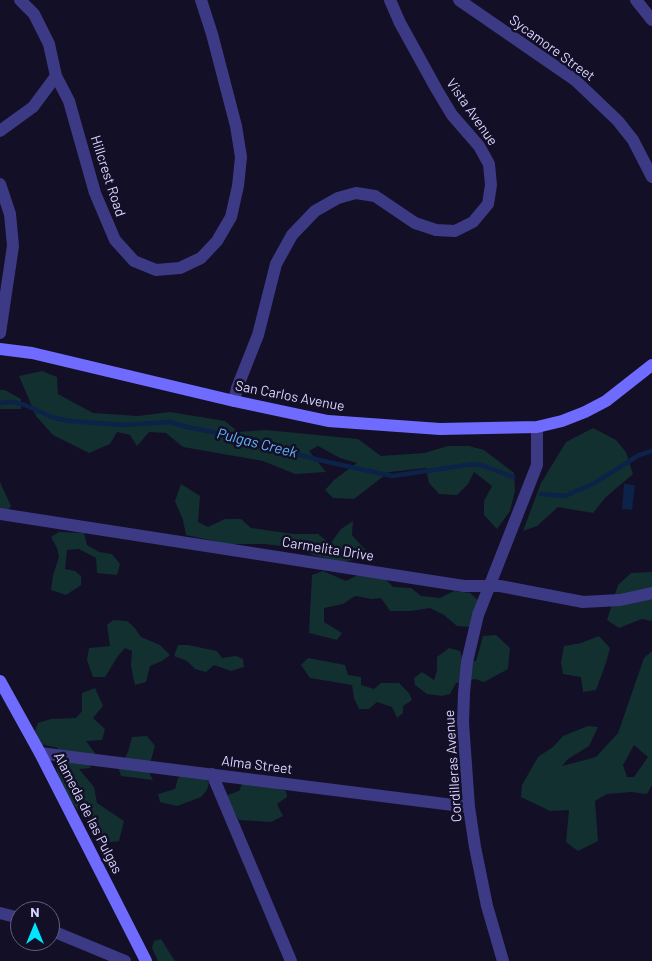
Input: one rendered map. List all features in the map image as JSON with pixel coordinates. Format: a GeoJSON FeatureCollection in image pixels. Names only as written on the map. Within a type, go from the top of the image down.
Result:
{"type":"FeatureCollection","features":[{"type":"Feature","properties":{"kind":"main road","name":"San Carlos Avenue"},"geometry":{"type":"LineString","coordinates":[[0,348],[32,353],[234,402],[328,421],[440,429],[537,427],[570,418],[606,401],[652,365]]}},
{"type":"Feature","properties":{"kind":"main road","name":"Alameda de las Pulgas"},"geometry":{"type":"LineString","coordinates":[[0,681],[40,753],[146,961]]}},
{"type":"Feature","properties":{"kind":"street","name":"Hillcrest Road"},"geometry":{"type":"LineString","coordinates":[[20,0],[34,14],[49,44],[56,76],[69,101],[95,193],[115,240],[134,261],[156,270],[180,268],[201,258],[217,241],[231,216],[238,186],[241,157],[236,126],[215,43],[201,0]]}},
{"type":"Feature","properties":{"kind":"street","name":"Vista Avenue"},"geometry":{"type":"LineString","coordinates":[[234,402],[237,388],[258,335],[276,264],[292,235],[316,211],[338,198],[356,193],[375,196],[415,223],[436,230],[455,231],[472,222],[488,204],[491,185],[489,164],[479,146],[452,115],[400,23],[390,0]]}},
{"type":"Feature","properties":{"kind":"street","name":"Sycamore Street"},"geometry":{"type":"LineString","coordinates":[[459,0],[575,80],[634,140],[652,177]]}},
{"type":"Feature","properties":{"kind":"street"},"geometry":{"type":"LineString","coordinates":[[636,0],[652,20]]}},
{"type":"Feature","properties":{"kind":"street"},"geometry":{"type":"LineString","coordinates":[[0,131],[32,107],[56,76]]}},
{"type":"Feature","properties":{"kind":"street"},"geometry":{"type":"LineString","coordinates":[[0,184],[10,214],[13,246],[0,333]]}},
{"type":"Feature","properties":{"kind":"street","name":"Cordilleras Avenue"},"geometry":{"type":"LineString","coordinates":[[503,961],[486,906],[475,848],[469,807],[463,723],[467,662],[478,615],[537,465],[537,427]]}},
{"type":"Feature","properties":{"kind":"street","name":"Carmelita Drive"},"geometry":{"type":"LineString","coordinates":[[0,514],[464,586],[500,586],[583,602],[620,600],[652,593]]}},
{"type":"Feature","properties":{"kind":"street","name":"Alma Street"},"geometry":{"type":"LineString","coordinates":[[40,753],[469,807]]}},
{"type":"Feature","properties":{"kind":"street"},"geometry":{"type":"LineString","coordinates":[[212,774],[291,961]]}},
{"type":"Feature","properties":{"kind":"street"},"geometry":{"type":"LineString","coordinates":[[60,934],[125,961]]}},
{"type":"Feature","properties":{"kind":"green space"},"geometry":{"type":"Polygon","coordinates":[[[42,371],[57,377],[58,394],[93,413],[138,416],[170,412],[225,421],[238,432],[266,430],[358,439],[381,456],[424,453],[448,446],[469,446],[484,450],[514,473],[515,491],[510,511],[497,529],[484,515],[484,501],[492,486],[474,472],[468,484],[457,495],[439,494],[429,483],[426,468],[389,472],[354,499],[333,498],[325,490],[334,480],[357,463],[340,458],[318,446],[309,451],[326,472],[295,474],[263,461],[183,447],[166,433],[149,432],[137,446],[130,435],[117,432],[110,444],[89,453],[53,435],[36,416],[19,376],[42,371]]]}},
{"type":"Feature","properties":{"kind":"green space"},"geometry":{"type":"Polygon","coordinates":[[[0,390],[5,390],[21,399],[21,409],[0,409],[0,390]]]}},
{"type":"Feature","properties":{"kind":"green space"},"geometry":{"type":"Polygon","coordinates":[[[593,428],[616,440],[626,452],[633,474],[606,497],[593,513],[558,507],[537,526],[523,531],[541,483],[566,442],[593,428]]]}},
{"type":"Feature","properties":{"kind":"green space"},"geometry":{"type":"Polygon","coordinates":[[[0,482],[11,506],[3,516],[0,515],[0,482]]]}},
{"type":"Feature","properties":{"kind":"green space"},"geometry":{"type":"Polygon","coordinates":[[[181,484],[200,496],[198,522],[208,527],[225,519],[241,519],[251,528],[294,534],[318,534],[330,544],[341,529],[353,521],[352,535],[367,552],[359,559],[342,562],[312,555],[300,548],[264,544],[228,544],[186,535],[183,520],[175,501],[181,484]]]}},
{"type":"Feature","properties":{"kind":"green space"},"geometry":{"type":"Polygon","coordinates":[[[59,532],[84,533],[87,545],[99,552],[112,554],[120,564],[117,575],[97,573],[96,558],[79,549],[67,550],[65,569],[75,571],[81,576],[81,585],[66,595],[51,590],[53,575],[59,557],[51,537],[59,532]]]}},
{"type":"Feature","properties":{"kind":"green space"},"geometry":{"type":"Polygon","coordinates":[[[374,567],[393,587],[411,588],[421,596],[440,598],[454,591],[470,593],[478,600],[471,627],[457,626],[444,615],[430,608],[411,611],[390,611],[381,598],[372,599],[355,596],[343,604],[324,608],[324,622],[342,633],[337,640],[309,633],[312,575],[323,571],[346,581],[374,567]]]}},
{"type":"Feature","properties":{"kind":"green space"},"geometry":{"type":"Polygon","coordinates":[[[652,572],[652,621],[642,619],[619,628],[607,620],[618,585],[631,573],[652,572]]]}},
{"type":"Feature","properties":{"kind":"green space"},"geometry":{"type":"Polygon","coordinates":[[[113,620],[127,621],[141,637],[160,645],[170,655],[150,666],[146,682],[135,685],[131,666],[132,651],[125,648],[105,677],[93,677],[87,660],[89,648],[110,646],[107,625],[113,620]]]}},
{"type":"Feature","properties":{"kind":"green space"},"geometry":{"type":"Polygon","coordinates":[[[496,635],[510,648],[508,669],[484,682],[475,679],[456,683],[450,694],[442,696],[427,694],[415,685],[414,678],[422,672],[434,680],[437,671],[437,657],[449,648],[460,651],[463,661],[476,661],[483,636],[496,635]]]}},
{"type":"Feature","properties":{"kind":"green space"},"geometry":{"type":"Polygon","coordinates":[[[599,636],[610,648],[606,663],[596,690],[583,692],[581,677],[563,674],[561,662],[564,646],[581,643],[599,636]]]}},
{"type":"Feature","properties":{"kind":"green space"},"geometry":{"type":"Polygon","coordinates":[[[178,645],[188,645],[217,651],[222,658],[236,656],[243,659],[244,667],[231,671],[214,665],[206,672],[195,669],[187,661],[174,656],[178,645]]]}},
{"type":"Feature","properties":{"kind":"green space"},"geometry":{"type":"Polygon","coordinates":[[[652,651],[652,785],[647,794],[631,792],[607,794],[595,801],[598,841],[578,851],[566,842],[569,810],[550,811],[521,797],[522,785],[538,757],[553,747],[563,736],[588,726],[598,727],[589,746],[568,759],[562,766],[596,757],[618,733],[644,658],[652,651]],[[634,745],[623,765],[627,777],[634,777],[648,757],[634,745]]]}},
{"type":"Feature","properties":{"kind":"green space"},"geometry":{"type":"Polygon","coordinates":[[[308,658],[345,665],[348,675],[361,677],[361,685],[374,689],[381,683],[399,683],[409,693],[412,700],[403,706],[403,713],[397,718],[392,707],[377,702],[369,709],[359,709],[354,698],[352,685],[310,678],[301,665],[308,658]]]}},
{"type":"Feature","properties":{"kind":"green space"},"geometry":{"type":"Polygon","coordinates":[[[95,688],[103,706],[93,718],[105,729],[102,740],[86,741],[95,753],[90,768],[79,769],[94,787],[97,803],[124,821],[119,841],[99,844],[87,819],[65,793],[59,779],[56,766],[58,748],[40,744],[35,731],[38,723],[51,719],[76,718],[82,711],[82,693],[95,688]]]}},
{"type":"Feature","properties":{"kind":"green space"},"geometry":{"type":"Polygon","coordinates":[[[147,736],[155,746],[151,760],[143,769],[148,770],[153,780],[121,776],[119,770],[128,752],[132,737],[147,736]]]}},
{"type":"Feature","properties":{"kind":"green space"},"geometry":{"type":"Polygon","coordinates":[[[189,769],[199,769],[209,783],[207,790],[201,797],[177,806],[160,802],[158,794],[175,789],[178,778],[189,769]]]}},
{"type":"Feature","properties":{"kind":"green space"},"geometry":{"type":"Polygon","coordinates":[[[244,780],[286,791],[287,797],[277,804],[283,816],[271,822],[239,820],[225,796],[239,791],[244,780]]]}},
{"type":"Feature","properties":{"kind":"green space"},"geometry":{"type":"Polygon","coordinates":[[[161,939],[175,961],[158,961],[152,948],[154,941],[161,939]]]}},
{"type":"Feature","properties":{"kind":"water"},"geometry":{"type":"Polygon","coordinates":[[[624,484],[635,485],[632,510],[622,509],[624,484]]]}},
{"type":"Feature","properties":{"kind":"waterway","name":"Pulgas Creek"},"geometry":{"type":"LineString","coordinates":[[0,403],[13,402],[25,405],[54,418],[70,421],[124,425],[170,422],[319,460],[392,476],[474,464],[513,477]]}},
{"type":"Feature","properties":{"kind":"waterway","name":"Pulgas Creek"},"geometry":{"type":"LineString","coordinates":[[541,494],[565,496],[595,483],[639,455],[652,451]]}}]}
